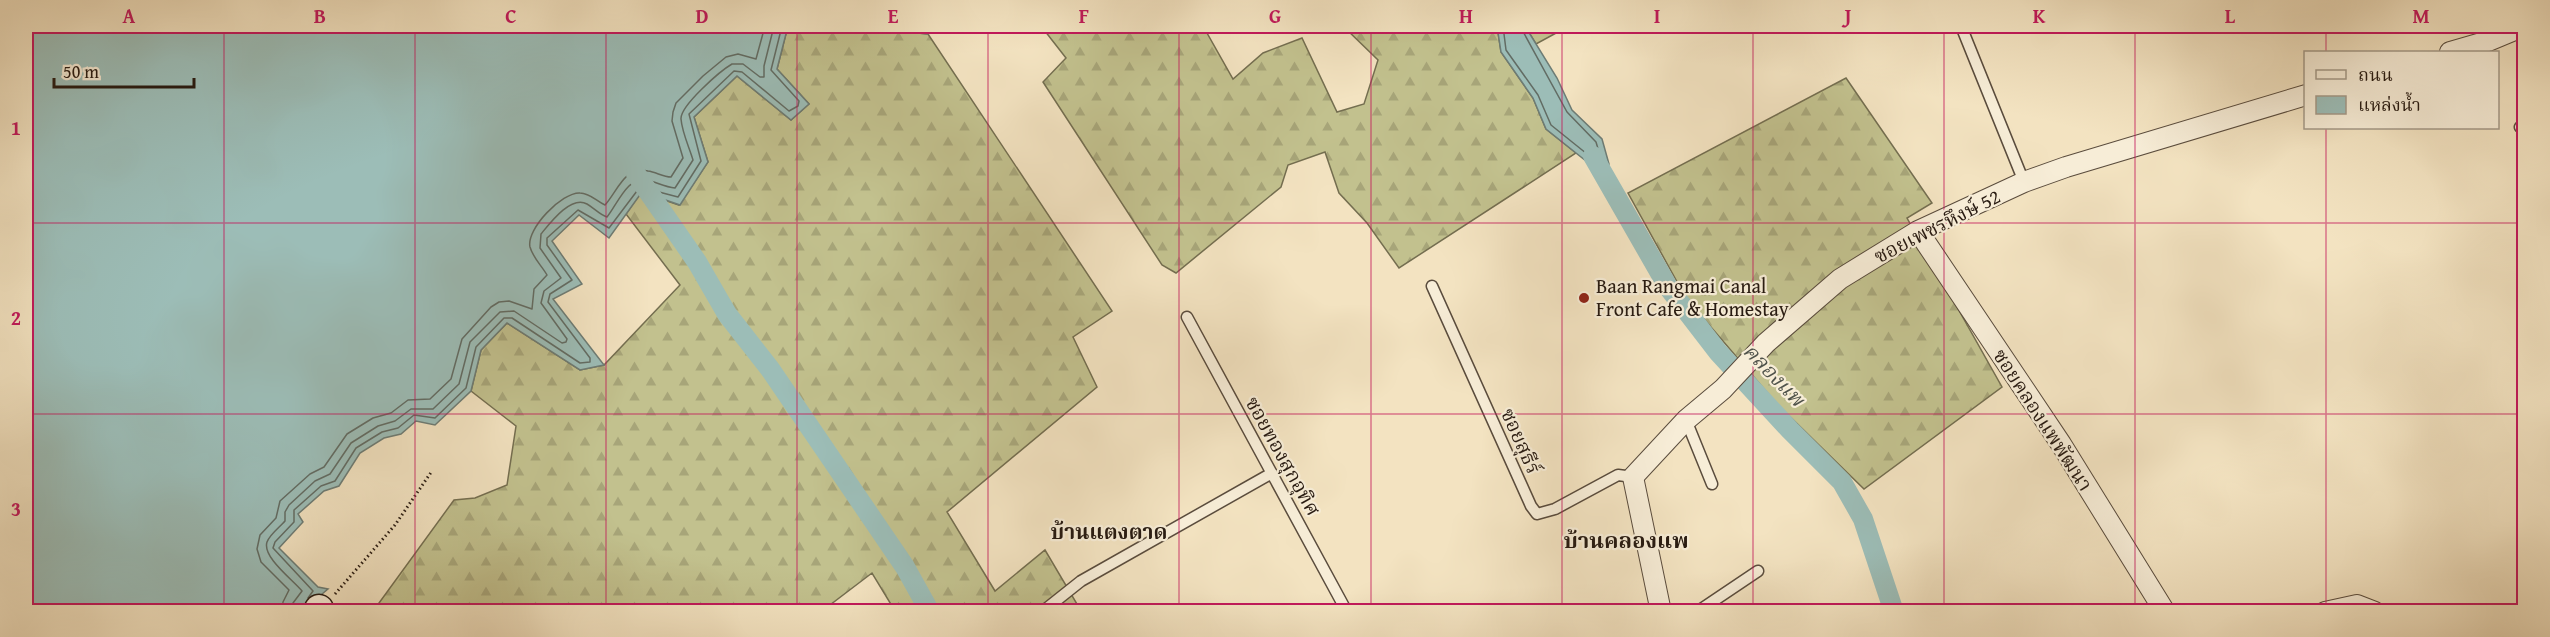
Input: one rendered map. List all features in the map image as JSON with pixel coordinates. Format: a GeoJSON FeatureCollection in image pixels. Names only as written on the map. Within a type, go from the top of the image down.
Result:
{"type":"FeatureCollection","features":[{"type":"Feature","properties":{"kind":"street"},"geometry":{"type":"LineString","coordinates":[[2453,51],[2521,27]]}},
{"type":"Feature","properties":{"kind":"street","name":"ซอยเพชรหึงษ์ 52"},"geometry":{"type":"LineString","coordinates":[[1633,477],[1686,420],[1723,388],[1766,343],[1840,279],[1918,231],[2024,182],[2304,96]]}},
{"type":"Feature","properties":{"kind":"street","name":"ซอยคลองแพพัฒนา"},"geometry":{"type":"LineString","coordinates":[[1918,231],[2061,444],[2165,612]]}},
{"type":"Feature","properties":{"kind":"street"},"geometry":{"type":"LineString","coordinates":[[1633,477],[1661,612]]}},
{"type":"Feature","properties":{"kind":"street"},"geometry":{"type":"LineString","coordinates":[[2325,612],[2357,606],[2374,612]]}},
{"type":"Feature","properties":{"kind":"lane"},"geometry":{"type":"LineString","coordinates":[[1961,26],[2024,182]]}},
{"type":"Feature","properties":{"kind":"lane","name":"ซอยสุธีร์"},"geometry":{"type":"LineString","coordinates":[[1432,286],[1531,506],[1537,514],[1555,509],[1618,475],[1633,477]]}},
{"type":"Feature","properties":{"kind":"lane","name":"ซอยทองสุกอุทิศ"},"geometry":{"type":"LineString","coordinates":[[1187,318],[1347,612]]}},
{"type":"Feature","properties":{"kind":"lane"},"geometry":{"type":"LineString","coordinates":[[1686,420],[1712,484]]}},
{"type":"Feature","properties":{"kind":"lane"},"geometry":{"type":"LineString","coordinates":[[1042,612],[1082,581],[1272,473]]}},
{"type":"Feature","properties":{"kind":"lane"},"geometry":{"type":"LineString","coordinates":[[1697,612],[1758,571]]}},
{"type":"Feature","properties":{"kind":"path"},"geometry":{"type":"LineString","coordinates":[[319,610],[395,525],[432,471]]}},
{"type":"Feature","properties":{"kind":"green space"},"geometry":{"type":"Polygon","coordinates":[[[788,26],[871,26],[875,29],[928,34],[1112,311],[1073,337],[1097,387],[947,512],[995,591],[1045,550],[1077,604],[1067,612],[895,611],[872,573],[822,611],[385,612],[379,603],[454,500],[475,498],[507,485],[516,426],[471,391],[481,350],[507,323],[580,370],[604,365],[680,285],[626,214],[641,192],[679,205],[708,162],[694,117],[737,76],[791,120],[809,104],[777,69],[788,26]]]}},
{"type":"Feature","properties":{"kind":"green space"},"geometry":{"type":"Polygon","coordinates":[[[1041,26],[1203,26],[1233,79],[1263,53],[1302,38],[1337,112],[1364,104],[1378,60],[1343,26],[1497,26],[1501,52],[1533,98],[1546,129],[1576,153],[1399,268],[1367,223],[1339,193],[1325,152],[1288,165],[1281,187],[1176,273],[1162,265],[1043,82],[1066,58],[1041,26]]]}},
{"type":"Feature","properties":{"kind":"green space"},"geometry":{"type":"Polygon","coordinates":[[[1525,26],[1569,26],[1536,44],[1525,26]]]}},
{"type":"Feature","properties":{"kind":"green space"},"geometry":{"type":"Polygon","coordinates":[[[1846,78],[1932,203],[1907,218],[2002,387],[1864,489],[1777,404],[1686,298],[1628,193],[1846,78]]]}},
{"type":"Feature","properties":{"kind":"water"},"geometry":{"type":"Polygon","coordinates":[[[26,26],[788,26],[777,69],[809,104],[791,120],[737,76],[694,117],[708,162],[680,205],[642,192],[609,238],[579,215],[552,241],[582,284],[553,299],[604,365],[580,370],[507,323],[481,350],[471,391],[435,425],[416,421],[401,434],[384,438],[360,453],[339,486],[324,491],[298,514],[303,522],[279,548],[318,587],[328,589],[302,611],[26,611],[26,26]]]}},
{"type":"Feature","properties":{"kind":"water"},"geometry":{"type":"Polygon","coordinates":[[[871,26],[930,26],[928,34],[875,29],[871,26]]]}},
{"type":"Feature","properties":{"kind":"water"},"geometry":{"type":"Polygon","coordinates":[[[1497,26],[1525,26],[1557,78],[1572,110],[1602,139],[1609,164],[1606,177],[1546,129],[1533,98],[1501,52],[1497,26]]]}},
{"type":"Feature","properties":{"kind":"waterway","name":"คลองแพ"},"geometry":{"type":"LineString","coordinates":[[1593,156],[1668,287],[1718,352],[1842,482],[1863,519],[1894,612]]}},
{"type":"Feature","properties":{"kind":"waterway"},"geometry":{"type":"LineString","coordinates":[[636,174],[697,262],[727,314],[770,369],[905,567],[930,612]]}},
{"type":"Feature","properties":{"kind":"place","name":"Baan Rangmai Canal Front Cafe & Homestay"},"geometry":{"type":"Point","coordinates":[1584,298]}},
{"type":"Feature","properties":{"kind":"district","name":"บ้านแตงตาด"},"geometry":{"type":"Point","coordinates":[1109,532]}},
{"type":"Feature","properties":{"kind":"district","name":"บ้านคลองแพ"},"geometry":{"type":"Point","coordinates":[1626,540]}}]}
